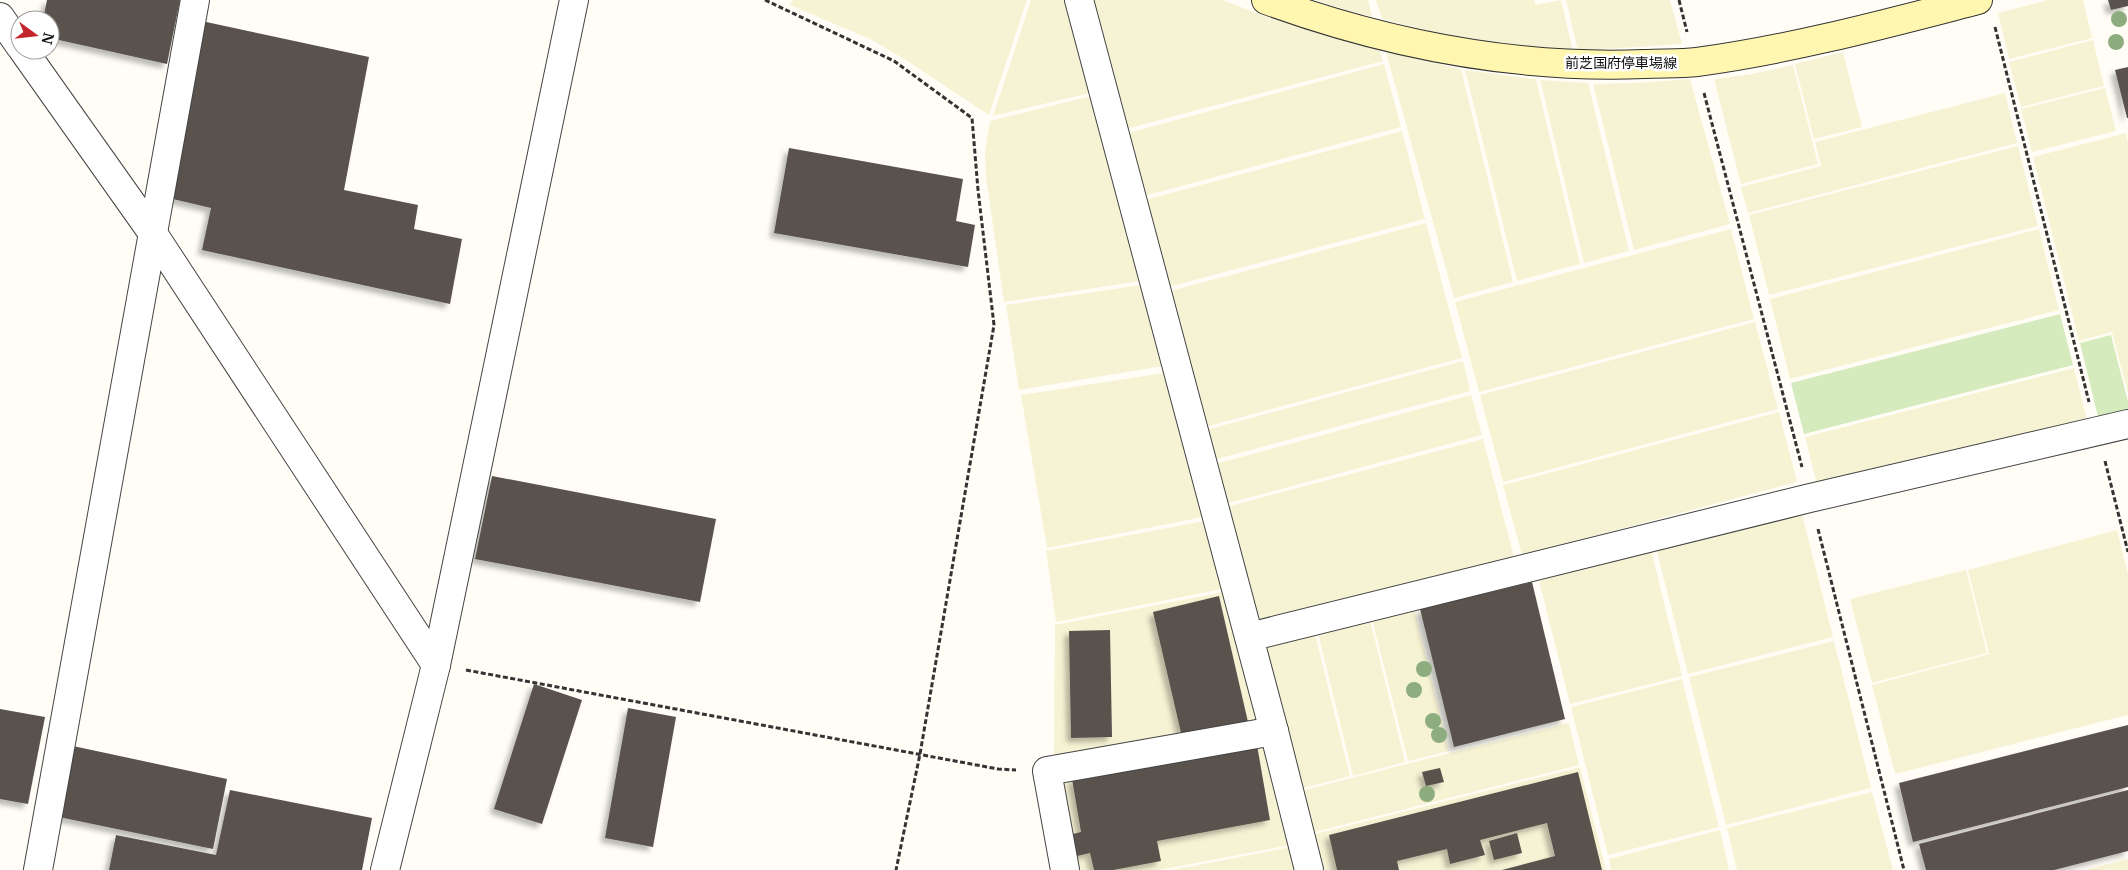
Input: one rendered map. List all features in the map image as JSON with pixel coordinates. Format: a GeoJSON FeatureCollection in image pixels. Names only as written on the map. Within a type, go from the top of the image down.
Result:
{"type":"FeatureCollection","features":[{"type":"Feature","properties":{"kind":"main road","name":"前芝国府停車場線"},"geometry":{"type":"LineString","coordinates":[[1266,0],[1326,21],[1403,41],[1467,53],[1538,62],[1607,65],[1695,62],[1807,44],[1985,10]]}},
{"type":"Feature","properties":{"kind":"street"},"geometry":{"type":"LineString","coordinates":[[38,870],[195,0]]}},
{"type":"Feature","properties":{"kind":"street"},"geometry":{"type":"LineString","coordinates":[[385,870],[436,665],[574,0]]}},
{"type":"Feature","properties":{"kind":"street"},"geometry":{"type":"LineString","coordinates":[[1079,0],[1274,731],[1309,870]]}},
{"type":"Feature","properties":{"kind":"street"},"geometry":{"type":"LineString","coordinates":[[0,18],[10,32]]}},
{"type":"Feature","properties":{"kind":"street"},"geometry":{"type":"LineString","coordinates":[[30,60],[154,235],[436,665]]}},
{"type":"Feature","properties":{"kind":"street"},"geometry":{"type":"LineString","coordinates":[[1249,637],[1810,498],[2128,424]]}},
{"type":"Feature","properties":{"kind":"street"},"geometry":{"type":"LineString","coordinates":[[1065,870],[1047,771],[1274,731]]}},
{"type":"Feature","properties":{"kind":"path"},"geometry":{"type":"LineString","coordinates":[[765,0],[894,62],[972,118],[978,190],[994,325],[920,754],[896,870]]}},
{"type":"Feature","properties":{"kind":"path"},"geometry":{"type":"LineString","coordinates":[[1679,0],[1810,498],[1904,870]]}},
{"type":"Feature","properties":{"kind":"path"},"geometry":{"type":"LineString","coordinates":[[1985,10],[2128,552]]}},
{"type":"Feature","properties":{"kind":"path"},"geometry":{"type":"LineString","coordinates":[[436,665],[998,769],[1047,771]]}},
{"type":"Feature","properties":{"kind":"shaded area"},"geometry":{"type":"Polygon","coordinates":[[[793,0],[1027,0],[989,115],[906,60],[870,39],[790,5],[793,0]]]}},
{"type":"Feature","properties":{"kind":"shaded area"},"geometry":{"type":"Polygon","coordinates":[[[1031,0],[1065,0],[1090,93],[993,116],[1031,0]]]}},
{"type":"Feature","properties":{"kind":"shaded area"},"geometry":{"type":"Polygon","coordinates":[[[1092,0],[1222,0],[1273,19],[1378,45],[1383,61],[1126,129],[1092,0]]]}},
{"type":"Feature","properties":{"kind":"shaded area"},"geometry":{"type":"Polygon","coordinates":[[[1315,0],[1368,0],[1372,17],[1333,6],[1315,0]]]}},
{"type":"Feature","properties":{"kind":"shaded area"},"geometry":{"type":"Polygon","coordinates":[[[1376,0],[1534,0],[1536,5],[1561,0],[1573,51],[1519,48],[1477,42],[1436,33],[1382,19],[1376,0]]]}},
{"type":"Feature","properties":{"kind":"shaded area"},"geometry":{"type":"Polygon","coordinates":[[[1566,0],[1670,0],[1682,44],[1578,51],[1566,0]]]}},
{"type":"Feature","properties":{"kind":"shaded area"},"geometry":{"type":"Polygon","coordinates":[[[2048,0],[2083,0],[2092,38],[2009,59],[1998,13],[2048,0]]]}},
{"type":"Feature","properties":{"kind":"shaded area"},"geometry":{"type":"Polygon","coordinates":[[[2093,40],[2104,86],[2021,107],[2009,62],[2093,40]]]}},
{"type":"Feature","properties":{"kind":"shaded area"},"geometry":{"type":"Polygon","coordinates":[[[1386,52],[1461,69],[1513,282],[1454,298],[1386,52]]]}},
{"type":"Feature","properties":{"kind":"shaded area"},"geometry":{"type":"Polygon","coordinates":[[[1843,52],[1862,127],[1814,139],[1795,64],[1843,52]]]}},
{"type":"Feature","properties":{"kind":"shaded area"},"geometry":{"type":"Polygon","coordinates":[[[1384,64],[1401,127],[1144,196],[1128,133],[1384,64]]]}},
{"type":"Feature","properties":{"kind":"shaded area"},"geometry":{"type":"Polygon","coordinates":[[[1793,65],[1818,164],[1741,184],[1714,79],[1752,74],[1793,65]]]}},
{"type":"Feature","properties":{"kind":"shaded area"},"geometry":{"type":"Polygon","coordinates":[[[1465,70],[1536,79],[1580,264],[1517,281],[1465,70]]]}},
{"type":"Feature","properties":{"kind":"shaded area"},"geometry":{"type":"Polygon","coordinates":[[[1690,79],[1730,224],[1634,250],[1593,84],[1690,79]]]}},
{"type":"Feature","properties":{"kind":"shaded area"},"geometry":{"type":"Polygon","coordinates":[[[1540,80],[1588,83],[1629,251],[1584,263],[1540,80]]]}},
{"type":"Feature","properties":{"kind":"shaded area"},"geometry":{"type":"Polygon","coordinates":[[[2105,88],[2116,131],[2032,152],[2021,109],[2105,88]]]}},
{"type":"Feature","properties":{"kind":"shaded area"},"geometry":{"type":"Polygon","coordinates":[[[2005,93],[2017,143],[1748,213],[1741,187],[1821,166],[1815,142],[2005,93]]]}},
{"type":"Feature","properties":{"kind":"shaded area"},"geometry":{"type":"Polygon","coordinates":[[[1091,96],[1140,281],[1004,302],[986,177],[985,153],[990,121],[1091,96]]]}},
{"type":"Feature","properties":{"kind":"shaded area"},"geometry":{"type":"Polygon","coordinates":[[[1402,131],[1425,219],[1168,287],[1145,200],[1402,131]]]}},
{"type":"Feature","properties":{"kind":"shaded area"},"geometry":{"type":"Polygon","coordinates":[[[2126,133],[2128,143],[2128,394],[2112,332],[2079,341],[2033,157],[2126,133]]]}},
{"type":"Feature","properties":{"kind":"shaded area"},"geometry":{"type":"Polygon","coordinates":[[[2018,146],[2038,226],[1769,295],[1749,215],[2018,146]]]}},
{"type":"Feature","properties":{"kind":"shaded area"},"geometry":{"type":"Polygon","coordinates":[[[1426,223],[1462,358],[1205,427],[1170,291],[1426,223]]]}},
{"type":"Feature","properties":{"kind":"shaded area"},"geometry":{"type":"Polygon","coordinates":[[[1731,229],[1754,319],[1479,392],[1455,302],[1731,229]]]}},
{"type":"Feature","properties":{"kind":"shaded area"},"geometry":{"type":"Polygon","coordinates":[[[2039,229],[2059,310],[1790,379],[1770,299],[2039,229]]]}},
{"type":"Feature","properties":{"kind":"shaded area"},"geometry":{"type":"Polygon","coordinates":[[[1141,285],[1163,366],[1019,390],[1006,305],[1141,285]]]}},
{"type":"Feature","properties":{"kind":"shaded area"},"geometry":{"type":"Polygon","coordinates":[[[1755,322],[1778,409],[1503,482],[1480,395],[1755,322]]]}},
{"type":"Feature","properties":{"kind":"shaded area"},"geometry":{"type":"Polygon","coordinates":[[[1463,361],[1470,391],[1213,460],[1206,430],[1463,361]]]}},
{"type":"Feature","properties":{"kind":"shaded area"},"geometry":{"type":"Polygon","coordinates":[[[2074,368],[2087,420],[1818,489],[1805,437],[2074,368]]]}},
{"type":"Feature","properties":{"kind":"shaded area"},"geometry":{"type":"Polygon","coordinates":[[[1164,373],[1203,517],[1047,548],[1021,395],[1164,373]]]}},
{"type":"Feature","properties":{"kind":"shaded area"},"geometry":{"type":"Polygon","coordinates":[[[1471,395],[1482,435],[1225,504],[1215,464],[1471,395]]]}},
{"type":"Feature","properties":{"kind":"shaded area"},"geometry":{"type":"Polygon","coordinates":[[[1779,412],[1797,482],[1522,555],[1503,485],[1779,412]]]}},
{"type":"Feature","properties":{"kind":"shaded area"},"geometry":{"type":"Polygon","coordinates":[[[1483,439],[1514,557],[1257,626],[1226,507],[1483,439]]]}},
{"type":"Feature","properties":{"kind":"shaded area"},"geometry":{"type":"Polygon","coordinates":[[[1801,510],[1833,637],[1688,674],[1656,548],[1801,510]]]}},
{"type":"Feature","properties":{"kind":"shaded area"},"geometry":{"type":"Polygon","coordinates":[[[1204,521],[1222,589],[1056,622],[1046,551],[1204,521]]]}},
{"type":"Feature","properties":{"kind":"shaded area"},"geometry":{"type":"Polygon","coordinates":[[[2117,530],[2128,574],[2128,715],[1895,774],[1872,685],[1989,654],[1968,570],[2117,530]]]}},
{"type":"Feature","properties":{"kind":"shaded area"},"geometry":{"type":"Polygon","coordinates":[[[1651,550],[1682,676],[1570,704],[1538,577],[1651,550]]]}},
{"type":"Feature","properties":{"kind":"shaded area"},"geometry":{"type":"Polygon","coordinates":[[[1966,570],[1987,653],[1872,683],[1850,599],[1966,570]]]}},
{"type":"Feature","properties":{"kind":"shaded area"},"geometry":{"type":"Polygon","coordinates":[[[1223,592],[1259,727],[1054,762],[1055,625],[1223,592]]]}},
{"type":"Feature","properties":{"kind":"shaded area"},"geometry":{"type":"Polygon","coordinates":[[[1414,609],[1449,751],[1408,761],[1372,619],[1414,609]]]}},
{"type":"Feature","properties":{"kind":"shaded area"},"geometry":{"type":"Polygon","coordinates":[[[1370,620],[1405,762],[1353,776],[1318,633],[1370,620]]]}},
{"type":"Feature","properties":{"kind":"shaded area"},"geometry":{"type":"Polygon","coordinates":[[[1315,634],[1350,776],[1300,789],[1263,646],[1315,634]]]}},
{"type":"Feature","properties":{"kind":"shaded area"},"geometry":{"type":"Polygon","coordinates":[[[1834,641],[1871,788],[1726,825],[1689,677],[1834,641]]]}},
{"type":"Feature","properties":{"kind":"shaded area"},"geometry":{"type":"Polygon","coordinates":[[[1682,679],[1719,827],[1608,855],[1571,707],[1682,679]]]}},
{"type":"Feature","properties":{"kind":"shaded area"},"geometry":{"type":"Polygon","coordinates":[[[1569,723],[1579,765],[1311,833],[1300,791],[1569,723]]]}},
{"type":"Feature","properties":{"kind":"shaded area"},"geometry":{"type":"Polygon","coordinates":[[[1263,740],[1290,845],[1159,870],[1075,870],[1056,776],[1263,740]]]}},
{"type":"Feature","properties":{"kind":"shaded area"},"geometry":{"type":"Polygon","coordinates":[[[1580,767],[1606,870],[1320,870],[1311,835],[1580,767]]]}},
{"type":"Feature","properties":{"kind":"shaded area"},"geometry":{"type":"Polygon","coordinates":[[[1872,792],[1893,870],[1737,870],[1727,828],[1872,792]]]}},
{"type":"Feature","properties":{"kind":"shaded area"},"geometry":{"type":"Polygon","coordinates":[[[1720,830],[1729,870],[1611,870],[1609,859],[1720,830]]]}},
{"type":"Feature","properties":{"kind":"shaded area"},"geometry":{"type":"Polygon","coordinates":[[[1291,847],[1297,870],[1172,870],[1291,847]]]}},
{"type":"Feature","properties":{"kind":"shaded area"},"geometry":{"type":"Polygon","coordinates":[[[2128,859],[2128,870],[2085,870],[2128,859]]]}},
{"type":"Feature","properties":{"kind":"green space"},"geometry":{"type":"Polygon","coordinates":[[[2060,314],[2073,365],[1804,434],[1791,383],[2060,314]]]}},
{"type":"Feature","properties":{"kind":"green space"},"geometry":{"type":"Polygon","coordinates":[[[2111,335],[2128,402],[2128,417],[2100,425],[2080,343],[2111,335]]]}},
{"type":"Feature","properties":{"kind":"building"},"geometry":{"type":"Polygon","coordinates":[[[47,0],[180,0],[167,64],[60,40],[60,10],[45,10],[47,0]]]}},
{"type":"Feature","properties":{"kind":"building"},"geometry":{"type":"Polygon","coordinates":[[[2108,0],[2128,0],[2128,6],[2111,10],[2108,0]]]}},
{"type":"Feature","properties":{"kind":"building"},"geometry":{"type":"Polygon","coordinates":[[[197,20],[369,57],[344,190],[418,205],[414,229],[462,239],[450,304],[202,250],[211,208],[173,199],[197,20]]]}},
{"type":"Feature","properties":{"kind":"building"},"geometry":{"type":"Polygon","coordinates":[[[2128,67],[2128,118],[2127,118],[2115,70],[2128,67]]]}},
{"type":"Feature","properties":{"kind":"building"},"geometry":{"type":"Polygon","coordinates":[[[789,148],[963,179],[956,221],[975,225],[968,267],[774,233],[789,148]]]}},
{"type":"Feature","properties":{"kind":"building"},"geometry":{"type":"Polygon","coordinates":[[[492,476],[716,519],[700,602],[475,559],[492,476]]]}},
{"type":"Feature","properties":{"kind":"building"},"geometry":{"type":"Polygon","coordinates":[[[1532,582],[1565,719],[1454,747],[1420,609],[1532,582]]]}},
{"type":"Feature","properties":{"kind":"building"},"geometry":{"type":"Polygon","coordinates":[[[1219,596],[1248,722],[1182,737],[1153,612],[1219,596]]]}},
{"type":"Feature","properties":{"kind":"building"},"geometry":{"type":"Polygon","coordinates":[[[1110,630],[1112,737],[1071,738],[1069,631],[1110,630]]]}},
{"type":"Feature","properties":{"kind":"building"},"geometry":{"type":"Polygon","coordinates":[[[534,684],[582,700],[542,824],[494,809],[534,684]]]}},
{"type":"Feature","properties":{"kind":"building"},"geometry":{"type":"Polygon","coordinates":[[[628,708],[676,717],[653,847],[605,838],[628,708]]]}},
{"type":"Feature","properties":{"kind":"building"},"geometry":{"type":"Polygon","coordinates":[[[0,709],[45,717],[28,804],[0,799],[0,709]]]}},
{"type":"Feature","properties":{"kind":"building"},"geometry":{"type":"Polygon","coordinates":[[[2128,725],[2128,787],[1913,842],[1899,783],[2128,725]]]}},
{"type":"Feature","properties":{"kind":"building"},"geometry":{"type":"Polygon","coordinates":[[[1257,745],[1270,820],[1157,841],[1161,861],[1113,870],[1094,870],[1090,853],[1077,856],[1073,834],[1081,832],[1072,779],[1257,745]]]}},
{"type":"Feature","properties":{"kind":"building"},"geometry":{"type":"Polygon","coordinates":[[[73,746],[227,779],[213,849],[59,817],[73,746]]]}},
{"type":"Feature","properties":{"kind":"building"},"geometry":{"type":"Polygon","coordinates":[[[1440,768],[1444,782],[1426,786],[1422,772],[1440,768]]]}},
{"type":"Feature","properties":{"kind":"building"},"geometry":{"type":"Polygon","coordinates":[[[1578,772],[1602,870],[1502,870],[1555,856],[1547,823],[1480,840],[1485,855],[1450,864],[1447,849],[1397,861],[1399,870],[1337,870],[1329,835],[1578,772]]]}},
{"type":"Feature","properties":{"kind":"building"},"geometry":{"type":"Polygon","coordinates":[[[230,790],[372,818],[362,870],[109,870],[116,835],[216,855],[230,790]]]}},
{"type":"Feature","properties":{"kind":"building"},"geometry":{"type":"Polygon","coordinates":[[[2128,790],[2128,851],[2054,870],[1926,870],[1919,844],[2128,790]]]}},
{"type":"Feature","properties":{"kind":"building"},"geometry":{"type":"Polygon","coordinates":[[[1517,833],[1522,853],[1494,860],[1489,841],[1517,833]]]}}]}
